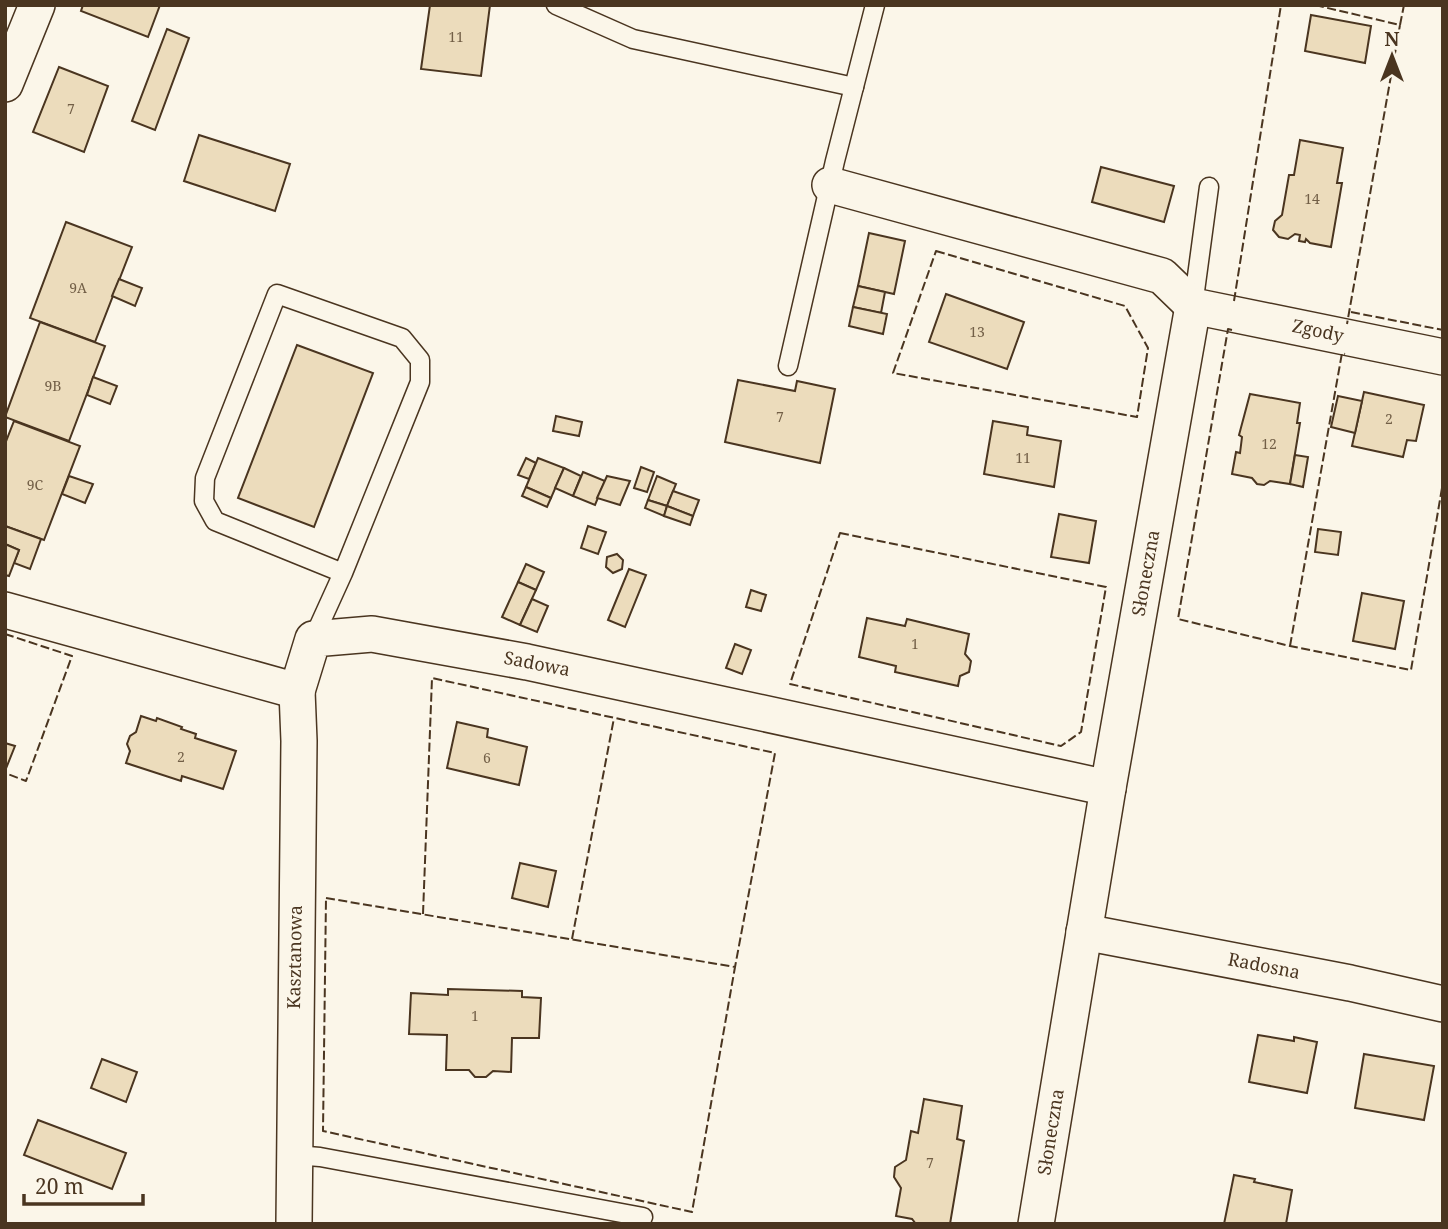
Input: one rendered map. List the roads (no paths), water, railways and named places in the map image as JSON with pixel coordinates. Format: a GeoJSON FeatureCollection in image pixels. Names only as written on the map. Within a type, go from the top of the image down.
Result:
{"type":"FeatureCollection","features":[{"type":"Feature","properties":{"kind":"street"},"geometry":{"type":"LineString","coordinates":[[5,84],[37,5]]}},
{"type":"Feature","properties":{"kind":"street"},"geometry":{"type":"LineString","coordinates":[[830,186],[1162,276],[1194,306]]}},
{"type":"Feature","properties":{"kind":"street","name":"Zgody"},"geometry":{"type":"LineString","coordinates":[[1194,306],[1443,357]]}},
{"type":"Feature","properties":{"kind":"street","name":"Słoneczna"},"geometry":{"type":"LineString","coordinates":[[1036,1224],[1108,788],[1194,306]]}},
{"type":"Feature","properties":{"kind":"street"},"geometry":{"type":"LineString","coordinates":[[5,610],[296,691],[313,639]]}},
{"type":"Feature","properties":{"kind":"street","name":"Sadowa"},"geometry":{"type":"LineString","coordinates":[[313,639],[372,634],[514,659],[1108,788]]}},
{"type":"Feature","properties":{"kind":"street","name":"Kasztanowa"},"geometry":{"type":"LineString","coordinates":[[294,1224],[294,1005],[299,741],[296,691]]}},
{"type":"Feature","properties":{"kind":"street","name":"Radosna"},"geometry":{"type":"LineString","coordinates":[[1084,932],[1443,1003]]}},
{"type":"Feature","properties":{"kind":"lane"},"geometry":{"type":"LineString","coordinates":[[556,5],[633,39],[854,87]]}},
{"type":"Feature","properties":{"kind":"lane"},"geometry":{"type":"LineString","coordinates":[[788,366],[875,5]]}},
{"type":"Feature","properties":{"kind":"lane"},"geometry":{"type":"LineString","coordinates":[[1194,306],[1209,187]]}},
{"type":"Feature","properties":{"kind":"lane"},"geometry":{"type":"LineString","coordinates":[[313,639],[343,573],[420,382],[420,360],[402,338],[277,294],[205,478],[204,501],[215,521],[343,573]]}},
{"type":"Feature","properties":{"kind":"lane"},"geometry":{"type":"LineString","coordinates":[[295,1155],[320,1157],[643,1217]]}}]}
